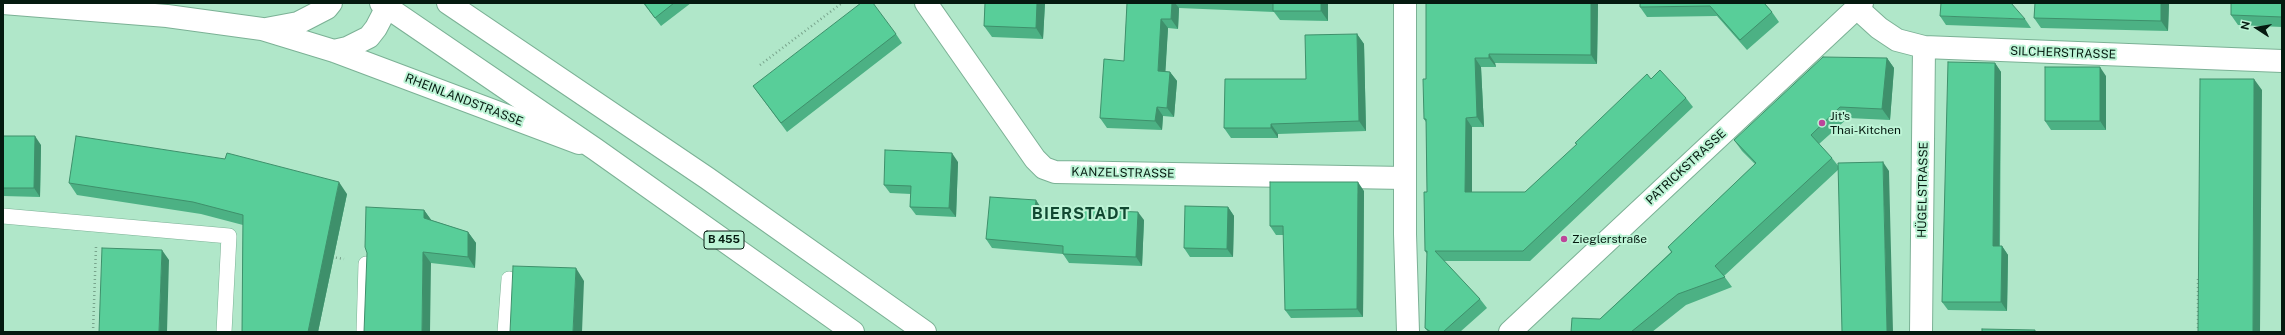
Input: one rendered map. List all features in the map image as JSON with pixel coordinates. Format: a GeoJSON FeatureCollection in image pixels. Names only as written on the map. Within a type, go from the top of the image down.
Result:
{"type":"FeatureCollection","features":[{"type":"Feature","properties":{"kind":"street","name":"RHEINLANDSTRASSE"},"geometry":{"type":"LineString","coordinates":[[3,3],[168,16],[262,30],[334,51],[594,149]]}},
{"type":"Feature","properties":{"kind":"street","name":"RHEINLANDSTRASSE"},"geometry":{"type":"LineString","coordinates":[[262,30],[298,23],[327,8],[331,3]]}},
{"type":"Feature","properties":{"kind":"street"},"geometry":{"type":"LineString","coordinates":[[448,3],[708,178],[925,332]]}},
{"type":"Feature","properties":{"kind":"street","name":"KANZELSTRASSE"},"geometry":{"type":"LineString","coordinates":[[926,3],[1035,159],[1044,168],[1055,172],[1405,178]]}},
{"type":"Feature","properties":{"kind":"street"},"geometry":{"type":"LineString","coordinates":[[1405,3],[1405,178],[1408,332]]}},
{"type":"Feature","properties":{"kind":"street"},"geometry":{"type":"LineString","coordinates":[[334,51],[347,48],[369,37],[376,28],[386,5]]}},
{"type":"Feature","properties":{"kind":"street","name":"B 455"},"geometry":{"type":"LineString","coordinates":[[386,5],[594,149],[852,332]]}},
{"type":"Feature","properties":{"kind":"street","name":"SILCHERSTRASSE"},"geometry":{"type":"LineString","coordinates":[[1860,5],[1878,28],[1897,40],[1924,47],[2282,61]]}},
{"type":"Feature","properties":{"kind":"street","name":"PATRICKSTRASSE"},"geometry":{"type":"LineString","coordinates":[[1510,332],[1860,5]]}},
{"type":"Feature","properties":{"kind":"street","name":"HÜGELSTRASSE"},"geometry":{"type":"LineString","coordinates":[[1921,332],[1924,47]]}},
{"type":"Feature","properties":{"kind":"lane"},"geometry":{"type":"LineString","coordinates":[[3,216],[229,236],[224,332]]}},
{"type":"Feature","properties":{"kind":"lane"},"geometry":{"type":"LineString","coordinates":[[364,332],[366,264]]}},
{"type":"Feature","properties":{"kind":"lane"},"geometry":{"type":"LineString","coordinates":[[506,332],[509,279]]}},
{"type":"Feature","properties":{"kind":"path"},"geometry":{"type":"LineString","coordinates":[[760,65],[842,3]]}},
{"type":"Feature","properties":{"kind":"path"},"geometry":{"type":"LineString","coordinates":[[93,332],[97,224]]}},
{"type":"Feature","properties":{"kind":"path"},"geometry":{"type":"LineString","coordinates":[[328,256],[366,264]]}},
{"type":"Feature","properties":{"kind":"path"},"geometry":{"type":"LineString","coordinates":[[2198,269],[2198,332]]}},
{"type":"Feature","properties":{"kind":"building"},"geometry":{"type":"Polygon","coordinates":[[[644,3],[674,3],[655,18],[644,3]]]}},
{"type":"Feature","properties":{"kind":"building"},"geometry":{"type":"Polygon","coordinates":[[[861,3],[873,3],[896,34],[781,123],[753,86],[861,3]]]}},
{"type":"Feature","properties":{"kind":"building"},"geometry":{"type":"Polygon","coordinates":[[[985,3],[1037,3],[1036,28],[984,26],[985,3]]]}},
{"type":"Feature","properties":{"kind":"building"},"geometry":{"type":"Polygon","coordinates":[[[1127,3],[1172,3],[1171,19],[1161,19],[1158,71],[1170,72],[1167,108],[1157,107],[1155,121],[1100,118],[1104,59],[1124,61],[1127,3]]]}},
{"type":"Feature","properties":{"kind":"building"},"geometry":{"type":"Polygon","coordinates":[[[1273,3],[1321,3],[1321,11],[1273,11],[1273,3]]]}},
{"type":"Feature","properties":{"kind":"building"},"geometry":{"type":"Polygon","coordinates":[[[1426,3],[1591,3],[1591,55],[1489,54],[1489,58],[1475,58],[1477,117],[1466,118],[1465,192],[1525,192],[1577,144],[1575,143],[1647,74],[1651,79],[1660,70],[1686,98],[1523,251],[1435,251],[1480,299],[1443,332],[1431,332],[1425,328],[1427,251],[1425,251],[1424,192],[1427,192],[1426,119],[1424,119],[1423,79],[1426,79],[1426,3]]]}},
{"type":"Feature","properties":{"kind":"building"},"geometry":{"type":"Polygon","coordinates":[[[1640,3],[1764,3],[1772,12],[1740,40],[1710,6],[1640,7],[1640,3]]]}},
{"type":"Feature","properties":{"kind":"building"},"geometry":{"type":"Polygon","coordinates":[[[1941,3],[2011,3],[2025,19],[1940,16],[1941,3]]]}},
{"type":"Feature","properties":{"kind":"building"},"geometry":{"type":"Polygon","coordinates":[[[2035,3],[2161,3],[2161,21],[2034,18],[2035,3]]]}},
{"type":"Feature","properties":{"kind":"building"},"geometry":{"type":"Polygon","coordinates":[[[2231,3],[2282,3],[2282,17],[2231,15],[2231,3]]]}},
{"type":"Feature","properties":{"kind":"building"},"geometry":{"type":"Polygon","coordinates":[[[1357,34],[1359,121],[1271,124],[1271,128],[1224,128],[1225,79],[1306,79],[1305,35],[1357,34]]]}},
{"type":"Feature","properties":{"kind":"building"},"geometry":{"type":"Polygon","coordinates":[[[1823,57],[1887,58],[1882,109],[1840,107],[1811,135],[1832,158],[1715,266],[1725,277],[1678,294],[1631,332],[1571,332],[1572,318],[1600,319],[1672,252],[1668,247],[1756,163],[1734,140],[1823,57]]]}},
{"type":"Feature","properties":{"kind":"building"},"geometry":{"type":"Polygon","coordinates":[[[1948,62],[1995,63],[1993,246],[2002,246],[2001,302],[1942,302],[1948,62]]]}},
{"type":"Feature","properties":{"kind":"building"},"geometry":{"type":"Polygon","coordinates":[[[2045,67],[2100,67],[2100,121],[2045,121],[2045,67]]]}},
{"type":"Feature","properties":{"kind":"building"},"geometry":{"type":"Polygon","coordinates":[[[2200,79],[2254,79],[2253,332],[2198,332],[2200,79]]]}},
{"type":"Feature","properties":{"kind":"building"},"geometry":{"type":"Polygon","coordinates":[[[3,136],[35,136],[34,188],[3,188],[3,136]]]}},
{"type":"Feature","properties":{"kind":"building"},"geometry":{"type":"Polygon","coordinates":[[[76,136],[225,159],[227,153],[339,182],[308,332],[242,332],[243,215],[193,202],[69,183],[76,136]]]}},
{"type":"Feature","properties":{"kind":"building"},"geometry":{"type":"Polygon","coordinates":[[[885,150],[952,153],[949,208],[910,207],[911,186],[884,185],[885,150]]]}},
{"type":"Feature","properties":{"kind":"building"},"geometry":{"type":"Polygon","coordinates":[[[1883,162],[1887,332],[1842,332],[1838,163],[1883,162]]]}},
{"type":"Feature","properties":{"kind":"building"},"geometry":{"type":"Polygon","coordinates":[[[1270,182],[1358,182],[1357,309],[1285,310],[1283,226],[1270,226],[1270,182]]]}},
{"type":"Feature","properties":{"kind":"building"},"geometry":{"type":"Polygon","coordinates":[[[990,197],[1036,200],[1035,208],[1138,212],[1136,257],[1063,254],[1063,246],[986,239],[990,197]]]}},
{"type":"Feature","properties":{"kind":"building"},"geometry":{"type":"Polygon","coordinates":[[[1185,206],[1228,207],[1227,249],[1184,248],[1185,206]]]}},
{"type":"Feature","properties":{"kind":"building"},"geometry":{"type":"Polygon","coordinates":[[[366,207],[424,210],[424,218],[468,232],[468,257],[423,252],[422,332],[364,332],[367,253],[365,247],[366,207]]]}},
{"type":"Feature","properties":{"kind":"building"},"geometry":{"type":"Polygon","coordinates":[[[102,248],[162,250],[159,332],[99,332],[102,248]]]}},
{"type":"Feature","properties":{"kind":"building"},"geometry":{"type":"Polygon","coordinates":[[[513,266],[576,268],[573,332],[510,332],[513,266]]]}},
{"type":"Feature","properties":{"kind":"building"},"geometry":{"type":"Polygon","coordinates":[[[1982,329],[2035,330],[2035,332],[1982,332],[1982,329]]]}},
{"type":"Feature","properties":{"kind":"place","name":"Jit's Thai-Kitchen"},"geometry":{"type":"Point","coordinates":[1822,123]}},
{"type":"Feature","properties":{"kind":"place","name":"Zieglerstraße"},"geometry":{"type":"Point","coordinates":[1564,239]}},
{"type":"Feature","properties":{"kind":"district","name":"BIERSTADT"},"geometry":{"type":"Point","coordinates":[1081,214]}}]}
